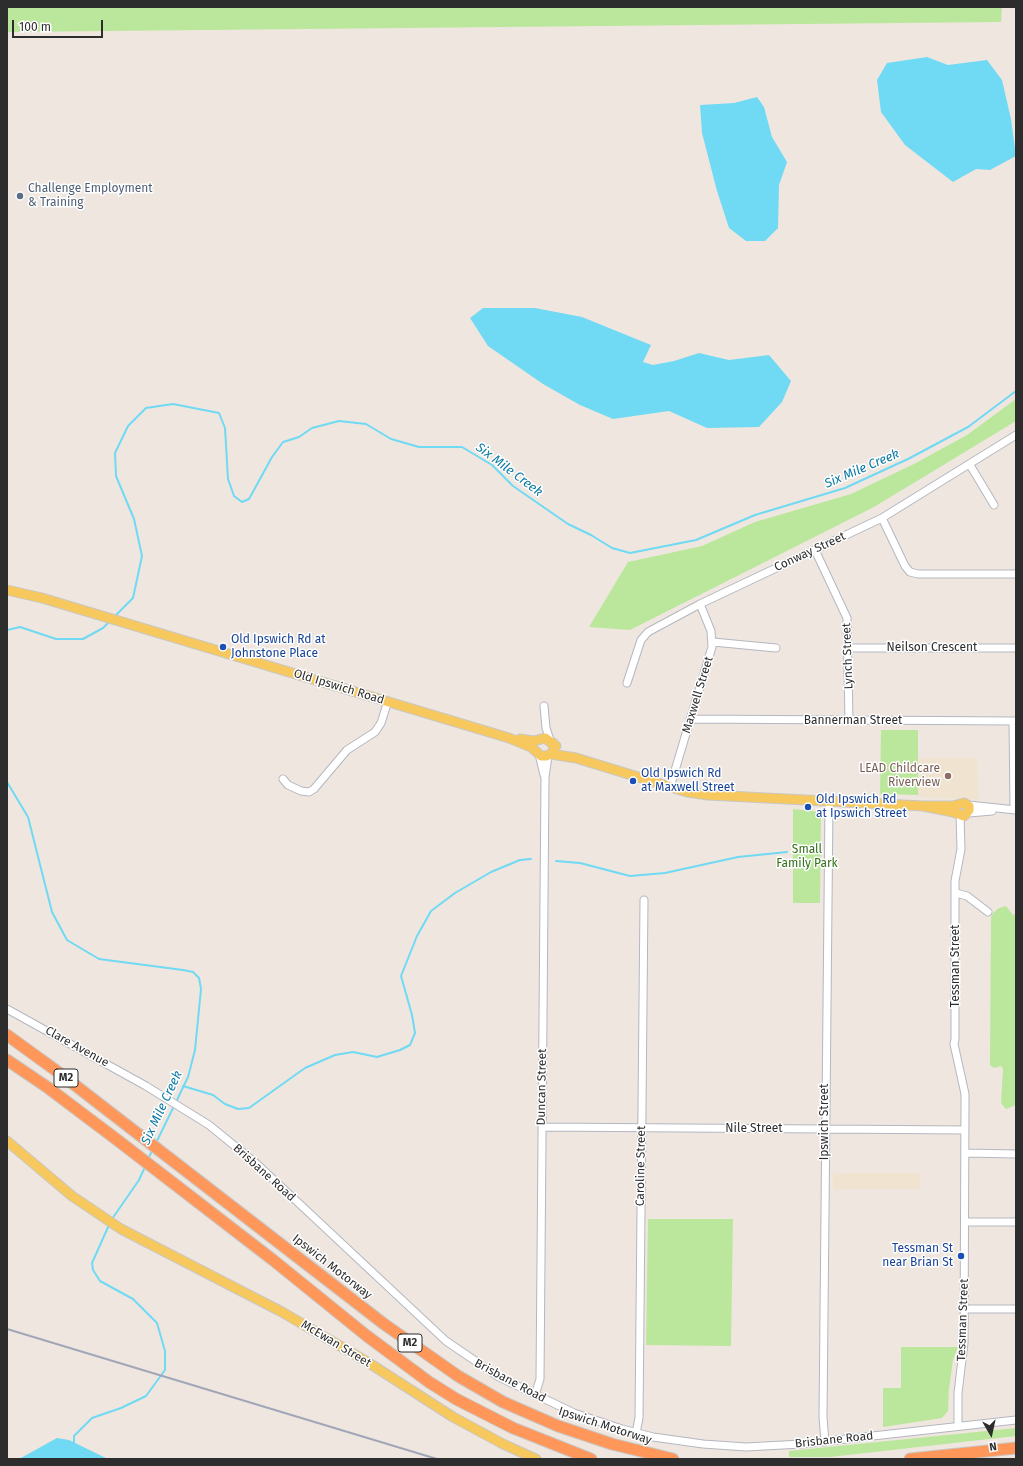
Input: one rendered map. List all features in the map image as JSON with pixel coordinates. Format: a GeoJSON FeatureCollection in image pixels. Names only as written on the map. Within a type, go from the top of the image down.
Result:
{"type":"FeatureCollection","features":[{"type":"Feature","properties":{"kind":"highway","name":"Ipswich Motorway"},"geometry":{"type":"LineString","coordinates":[[7,1035],[125,1123],[384,1324],[428,1356],[479,1389],[524,1412],[581,1435],[647,1454],[672,1459]]}},
{"type":"Feature","properties":{"kind":"highway","name":"M2"},"geometry":{"type":"LineString","coordinates":[[7,1060],[47,1087],[173,1182],[367,1336],[429,1382],[456,1399],[513,1428],[544,1442],[591,1459]]}},
{"type":"Feature","properties":{"kind":"highway"},"geometry":{"type":"LineString","coordinates":[[910,1459],[1016,1448]]}},
{"type":"Feature","properties":{"kind":"main road","name":"Old Ipswich Road"},"geometry":{"type":"LineString","coordinates":[[7,590],[91,612],[388,701],[509,738],[544,754],[576,758],[687,792],[718,796],[923,806],[964,811]]}},
{"type":"Feature","properties":{"kind":"main road","name":"Old Ipswich Road"},"geometry":{"type":"LineString","coordinates":[[509,738],[531,741],[546,740],[576,758]]}},
{"type":"Feature","properties":{"kind":"main road"},"geometry":{"type":"LineString","coordinates":[[546,740],[554,749],[544,754],[536,745],[546,740]]}},
{"type":"Feature","properties":{"kind":"main road","name":"McEwan Street"},"geometry":{"type":"LineString","coordinates":[[7,1141],[57,1184],[87,1207],[132,1235],[288,1316],[369,1363],[482,1434],[536,1459]]}},
{"type":"Feature","properties":{"kind":"street","name":"Conway Street"},"geometry":{"type":"LineString","coordinates":[[628,683],[643,636],[700,604],[882,518],[970,465],[1016,435]]}},
{"type":"Feature","properties":{"kind":"street"},"geometry":{"type":"LineString","coordinates":[[970,465],[994,505]]}},
{"type":"Feature","properties":{"kind":"street"},"geometry":{"type":"LineString","coordinates":[[882,518],[905,566],[913,573],[1016,574]]}},
{"type":"Feature","properties":{"kind":"street","name":"Lynch Street"},"geometry":{"type":"LineString","coordinates":[[815,550],[846,613],[849,628],[849,721]]}},
{"type":"Feature","properties":{"kind":"street","name":"Maxwell Street"},"geometry":{"type":"LineString","coordinates":[[670,787],[713,642],[711,631],[700,604]]}},
{"type":"Feature","properties":{"kind":"street"},"geometry":{"type":"LineString","coordinates":[[713,642],[776,648]]}},
{"type":"Feature","properties":{"kind":"street","name":"Neilson Crescent"},"geometry":{"type":"LineString","coordinates":[[849,648],[1016,648]]}},
{"type":"Feature","properties":{"kind":"street"},"geometry":{"type":"LineString","coordinates":[[283,779],[288,784],[301,791],[307,792],[314,790],[343,754],[376,732],[381,723],[388,701]]}},
{"type":"Feature","properties":{"kind":"street"},"geometry":{"type":"LineString","coordinates":[[544,706],[546,740]]}},
{"type":"Feature","properties":{"kind":"street","name":"Bannerman Street"},"geometry":{"type":"LineString","coordinates":[[690,719],[1015,721]]}},
{"type":"Feature","properties":{"kind":"street"},"geometry":{"type":"LineString","coordinates":[[1015,721],[1015,810]]}},
{"type":"Feature","properties":{"kind":"street","name":"Duncan Street"},"geometry":{"type":"LineString","coordinates":[[535,1395],[540,1379],[545,864],[544,754]]}},
{"type":"Feature","properties":{"kind":"street","name":"Ipswich Street"},"geometry":{"type":"LineString","coordinates":[[825,1442],[823,1417],[829,802]]}},
{"type":"Feature","properties":{"kind":"street","name":"Old Ipswich Road"},"geometry":{"type":"LineString","coordinates":[[964,811],[1015,810]]}},
{"type":"Feature","properties":{"kind":"street","name":"Tessman Street"},"geometry":{"type":"LineString","coordinates":[[958,1426],[957,1399],[963,1356],[966,1094],[954,1050],[956,893],[964,853],[964,811]]}},
{"type":"Feature","properties":{"kind":"street"},"geometry":{"type":"LineString","coordinates":[[956,893],[967,896],[988,912]]}},
{"type":"Feature","properties":{"kind":"street","name":"Caroline Street"},"geometry":{"type":"LineString","coordinates":[[636,1433],[639,1418],[644,900]]}},
{"type":"Feature","properties":{"kind":"street","name":"Clare Avenue"},"geometry":{"type":"LineString","coordinates":[[7,1009],[146,1086]]}},
{"type":"Feature","properties":{"kind":"street","name":"Brisbane Road"},"geometry":{"type":"LineString","coordinates":[[146,1086],[209,1125],[258,1165],[432,1330],[476,1363],[535,1395],[574,1413],[636,1433],[678,1441],[725,1446],[770,1446],[825,1442],[1016,1420]]}},
{"type":"Feature","properties":{"kind":"street","name":"Nile Street"},"geometry":{"type":"LineString","coordinates":[[542,1127],[965,1130]]}},
{"type":"Feature","properties":{"kind":"street"},"geometry":{"type":"LineString","coordinates":[[965,1153],[1016,1154]]}},
{"type":"Feature","properties":{"kind":"street"},"geometry":{"type":"LineString","coordinates":[[965,1222],[1016,1222]]}},
{"type":"Feature","properties":{"kind":"street"},"geometry":{"type":"LineString","coordinates":[[964,1309],[1016,1309]]}},
{"type":"Feature","properties":{"kind":"shaded area","name":"LEAD Childcare Riverview"},"geometry":{"type":"Polygon","coordinates":[[[918,758],[977,758],[978,800],[918,797],[918,758]]]}},
{"type":"Feature","properties":{"kind":"shaded area"},"geometry":{"type":"Polygon","coordinates":[[[833,1173],[920,1173],[920,1189],[833,1189],[833,1173]]]}},
{"type":"Feature","properties":{"kind":"green space"},"geometry":{"type":"Polygon","coordinates":[[[7,7],[1002,7],[1001,22],[7,32],[7,7]]]}},
{"type":"Feature","properties":{"kind":"green space"},"geometry":{"type":"Polygon","coordinates":[[[1016,399],[1016,421],[874,507],[630,630],[589,627],[628,562],[702,546],[755,522],[851,494],[914,464],[967,435],[1016,399]]]}},
{"type":"Feature","properties":{"kind":"green space"},"geometry":{"type":"Polygon","coordinates":[[[881,730],[918,730],[918,795],[880,794],[881,730]]]}},
{"type":"Feature","properties":{"kind":"green space","name":"Small Family Park"},"geometry":{"type":"Polygon","coordinates":[[[793,809],[821,812],[820,903],[793,903],[793,809]]]}},
{"type":"Feature","properties":{"kind":"green space"},"geometry":{"type":"Polygon","coordinates":[[[1006,906],[1013,915],[1016,914],[1016,1105],[1006,1109],[1001,1103],[1003,1069],[1001,1066],[994,1068],[990,1065],[991,918],[993,913],[999,908],[1006,906]]]}},
{"type":"Feature","properties":{"kind":"green space"},"geometry":{"type":"Polygon","coordinates":[[[648,1219],[733,1219],[731,1346],[646,1345],[648,1219]]]}},
{"type":"Feature","properties":{"kind":"green space"},"geometry":{"type":"Polygon","coordinates":[[[901,1347],[958,1347],[953,1360],[948,1411],[942,1418],[883,1427],[883,1388],[901,1388],[901,1347]]]}},
{"type":"Feature","properties":{"kind":"green space"},"geometry":{"type":"Polygon","coordinates":[[[1016,1428],[1016,1436],[830,1457],[789,1457],[789,1451],[1016,1428]]]}},
{"type":"Feature","properties":{"kind":"water"},"geometry":{"type":"Polygon","coordinates":[[[927,57],[948,65],[987,60],[1002,80],[1011,119],[1016,156],[990,170],[976,169],[953,182],[905,145],[881,112],[877,80],[887,63],[927,57]]]}},
{"type":"Feature","properties":{"kind":"water"},"geometry":{"type":"Polygon","coordinates":[[[757,97],[764,107],[772,137],[787,162],[779,185],[778,228],[765,241],[746,241],[729,228],[717,191],[702,133],[700,105],[734,103],[757,97]]]}},
{"type":"Feature","properties":{"kind":"water"},"geometry":{"type":"Polygon","coordinates":[[[483,308],[535,308],[582,317],[651,345],[643,362],[653,365],[674,361],[699,353],[729,360],[769,355],[791,381],[782,402],[759,427],[707,428],[669,411],[613,419],[580,405],[543,384],[488,346],[470,318],[483,308]]]}},
{"type":"Feature","properties":{"kind":"water"},"geometry":{"type":"Polygon","coordinates":[[[57,1438],[69,1440],[108,1459],[19,1459],[57,1438]]]}},
{"type":"Feature","properties":{"kind":"waterway","name":"Six Mile Creek"},"geometry":{"type":"LineString","coordinates":[[114,617],[133,598],[142,556],[134,519],[116,476],[115,453],[128,426],[146,408],[173,404],[219,413],[225,428],[228,479],[234,496],[242,502],[249,499],[272,457],[283,442],[299,437],[312,428],[339,421],[366,424],[391,439],[419,447],[462,447],[492,465],[513,486],[568,524],[591,535],[612,548],[630,553],[696,540],[755,515],[845,488],[908,459],[968,427],[1016,391]]}},
{"type":"Feature","properties":{"kind":"waterway","name":"Six Mile Creek"},"geometry":{"type":"LineString","coordinates":[[7,630],[20,627],[56,639],[83,639],[103,628],[110,621]]}},
{"type":"Feature","properties":{"kind":"waterway","name":"Six Mile Creek"},"geometry":{"type":"LineString","coordinates":[[7,782],[28,817],[52,912],[67,940],[99,959],[183,970],[193,972],[199,978],[201,989],[195,1050],[188,1077],[176,1102]]}},
{"type":"Feature","properties":{"kind":"waterway"},"geometry":{"type":"LineString","coordinates":[[556,861],[580,863],[630,876],[665,873],[738,857],[787,852]]}},
{"type":"Feature","properties":{"kind":"waterway"},"geometry":{"type":"LineString","coordinates":[[183,1086],[213,1095],[225,1104],[238,1109],[249,1108],[305,1068],[335,1055],[353,1052],[377,1057],[400,1050],[410,1045],[415,1033],[412,1015],[401,976],[417,936],[431,911],[455,893],[491,872],[520,860],[531,859]]}},
{"type":"Feature","properties":{"kind":"waterway","name":"Six Mile Creek"},"geometry":{"type":"LineString","coordinates":[[156,1143],[174,1106]]}},
{"type":"Feature","properties":{"kind":"waterway","name":"Six Mile Creek"},"geometry":{"type":"LineString","coordinates":[[148,1159],[152,1151]]}},
{"type":"Feature","properties":{"kind":"waterway","name":"Six Mile Creek"},"geometry":{"type":"LineString","coordinates":[[112,1219],[139,1180],[145,1167]]}},
{"type":"Feature","properties":{"kind":"waterway","name":"Six Mile Creek"},"geometry":{"type":"LineString","coordinates":[[74,1444],[74,1436],[92,1418],[121,1408],[146,1396],[165,1370],[165,1351],[157,1323],[133,1299],[100,1281],[93,1270],[92,1263],[109,1225]]}},
{"type":"Feature","properties":{"kind":"railway"},"geometry":{"type":"LineString","coordinates":[[7,1329],[437,1459]]}},
{"type":"Feature","properties":{"kind":"place","name":"Challenge Employment & Training"},"geometry":{"type":"Point","coordinates":[20,196]}},
{"type":"Feature","properties":{"kind":"place","name":"Old Ipswich Rd at Johnstone Place"},"geometry":{"type":"Point","coordinates":[223,647]}},
{"type":"Feature","properties":{"kind":"place","name":"LEAD Childcare Riverview"},"geometry":{"type":"Point","coordinates":[948,776]}},
{"type":"Feature","properties":{"kind":"place","name":"Old Ipswich Rd at Maxwell Street"},"geometry":{"type":"Point","coordinates":[633,781]}},
{"type":"Feature","properties":{"kind":"place","name":"Old Ipswich Rd at Ipswich Street"},"geometry":{"type":"Point","coordinates":[808,807]}},
{"type":"Feature","properties":{"kind":"place","name":"Tessman St near Brian St"},"geometry":{"type":"Point","coordinates":[961,1256]}}]}
